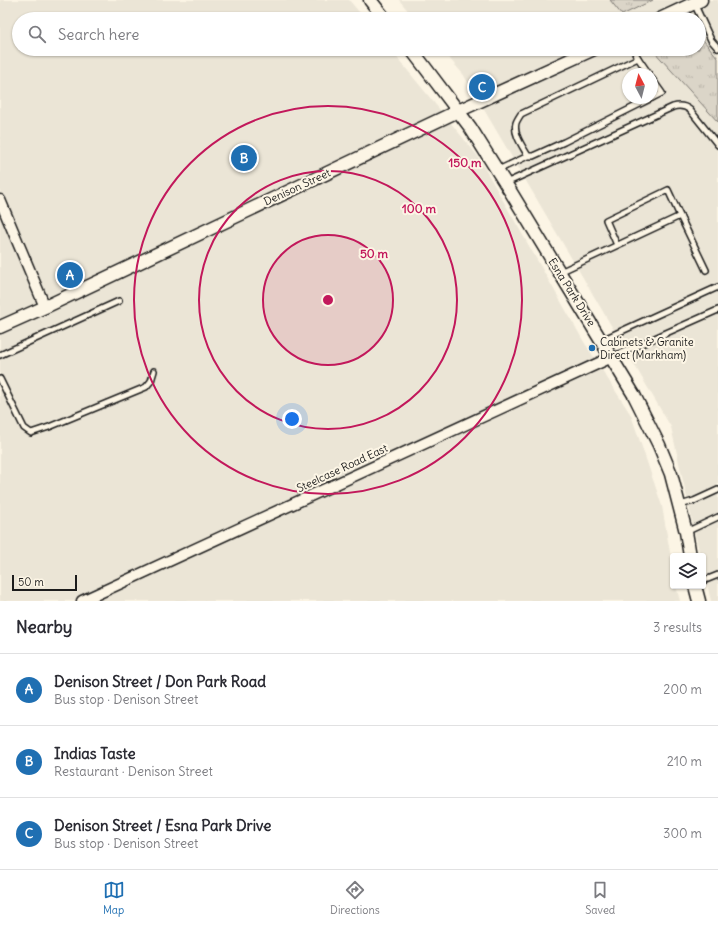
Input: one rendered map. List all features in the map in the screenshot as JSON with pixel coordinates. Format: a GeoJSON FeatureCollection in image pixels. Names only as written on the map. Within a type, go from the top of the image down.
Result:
{"type":"FeatureCollection","features":[{"type":"Feature","properties":{"kind":"street"},"geometry":{"type":"LineString","coordinates":[[370,0],[379,12]]}},
{"type":"Feature","properties":{"kind":"street"},"geometry":{"type":"LineString","coordinates":[[676,12],[698,2]]}},
{"type":"Feature","properties":{"kind":"street","name":"Esna Park Drive"},"geometry":{"type":"LineString","coordinates":[[416,56],[470,127],[498,170],[634,395],[659,444],[671,474],[680,505],[690,553]]}},
{"type":"Feature","properties":{"kind":"street","name":"Denison Street"},"geometry":{"type":"LineString","coordinates":[[0,327],[458,111],[579,56]]}},
{"type":"Feature","properties":{"kind":"street"},"geometry":{"type":"LineString","coordinates":[[0,200],[45,307]]}},
{"type":"Feature","properties":{"kind":"street","name":"Steelcase Road East"},"geometry":{"type":"LineString","coordinates":[[82,601],[612,358]]}},
{"type":"Feature","properties":{"kind":"street"},"geometry":{"type":"LineString","coordinates":[[696,589],[696,600]]}},
{"type":"Feature","properties":{"kind":"lane"},"geometry":{"type":"LineString","coordinates":[[698,2],[701,12]]}},
{"type":"Feature","properties":{"kind":"lane"},"geometry":{"type":"LineString","coordinates":[[706,25],[711,40],[718,48]]}},
{"type":"Feature","properties":{"kind":"lane"},"geometry":{"type":"LineString","coordinates":[[528,156],[515,129],[516,122],[521,114],[638,58],[645,68]]}},
{"type":"Feature","properties":{"kind":"lane"},"geometry":{"type":"LineString","coordinates":[[658,87],[662,93],[658,95]]}},
{"type":"Feature","properties":{"kind":"lane"},"geometry":{"type":"LineString","coordinates":[[498,170],[564,142],[640,104]]}},
{"type":"Feature","properties":{"kind":"lane"},"geometry":{"type":"LineString","coordinates":[[506,183],[680,105],[690,110],[718,145]]}},
{"type":"Feature","properties":{"kind":"lane"},"geometry":{"type":"LineString","coordinates":[[617,245],[606,220],[668,190],[706,270]]}},
{"type":"Feature","properties":{"kind":"lane"},"geometry":{"type":"LineString","coordinates":[[560,272],[680,216]]}},
{"type":"Feature","properties":{"kind":"lane"},"geometry":{"type":"LineString","coordinates":[[602,340],[718,286]]}},
{"type":"Feature","properties":{"kind":"lane"},"geometry":{"type":"LineString","coordinates":[[0,355],[118,301]]}},
{"type":"Feature","properties":{"kind":"lane"},"geometry":{"type":"LineString","coordinates":[[612,358],[718,310]]}},
{"type":"Feature","properties":{"kind":"lane"},"geometry":{"type":"LineString","coordinates":[[0,380],[24,428],[31,433],[146,387],[152,381],[154,371]]}},
{"type":"Feature","properties":{"kind":"lane"},"geometry":{"type":"LineString","coordinates":[[680,505],[694,501],[718,490]]}},
{"type":"Feature","properties":{"kind":"lane"},"geometry":{"type":"LineString","coordinates":[[686,532],[718,517]]}},
{"type":"Feature","properties":{"kind":"lane"},"geometry":{"type":"LineString","coordinates":[[706,581],[718,575]]}},
{"type":"Feature","properties":{"kind":"shaded area"},"geometry":{"type":"Polygon","coordinates":[[[0,0],[349,0],[359,12],[12,12],[12,56],[396,56],[477,155],[584,342],[631,415],[662,506],[670,553],[670,589],[677,589],[680,601],[0,601],[0,0]]]}},
{"type":"Feature","properties":{"kind":"shaded area"},"geometry":{"type":"Polygon","coordinates":[[[399,0],[718,0],[718,601],[711,601],[706,580],[706,553],[699,553],[671,427],[463,74],[447,56],[706,56],[706,12],[409,12],[399,0]]]}},
{"type":"Feature","properties":{"kind":"green space"},"geometry":{"type":"Polygon","coordinates":[[[610,0],[653,0],[628,12],[620,12],[610,0]]]}},
{"type":"Feature","properties":{"kind":"green space"},"geometry":{"type":"Polygon","coordinates":[[[706,43],[718,58],[718,122],[658,56],[706,56],[706,43]]]}},
{"type":"Feature","properties":{"kind":"place","name":"Denison Street / Esna Park Drive"},"geometry":{"type":"Point","coordinates":[482,87]}},
{"type":"Feature","properties":{"kind":"place","name":"Indias Taste"},"geometry":{"type":"Point","coordinates":[244,158]}},
{"type":"Feature","properties":{"kind":"place","name":"Denison Street / Don Park Road"},"geometry":{"type":"Point","coordinates":[70,275]}},
{"type":"Feature","properties":{"kind":"place","name":"Cabinets & Granite Direct (Markham)"},"geometry":{"type":"Point","coordinates":[592,348]}}]}
